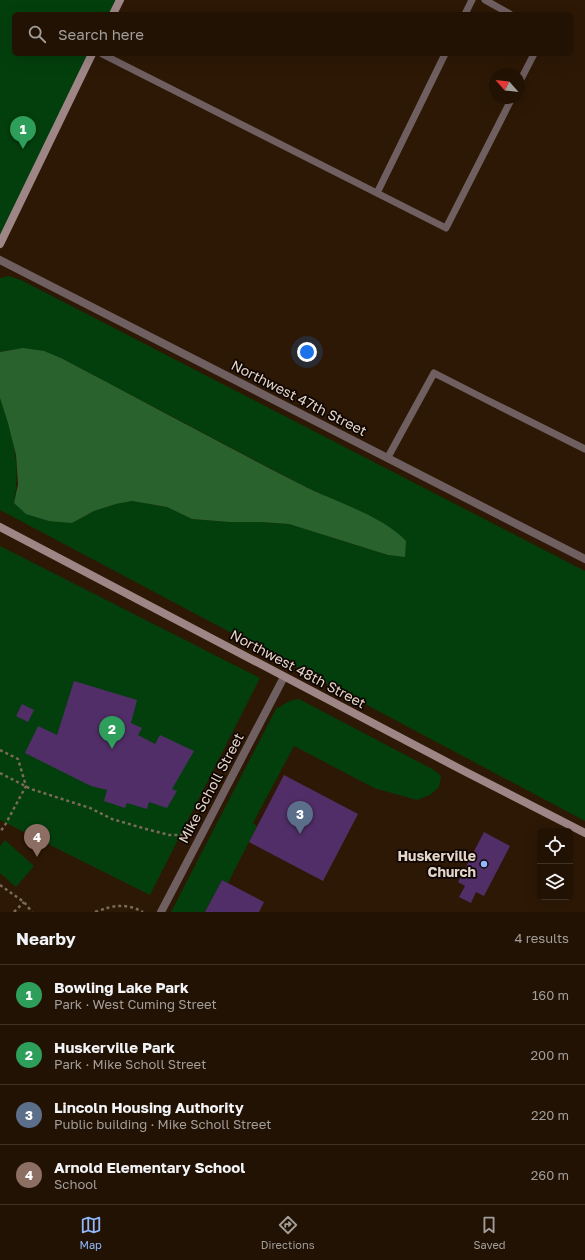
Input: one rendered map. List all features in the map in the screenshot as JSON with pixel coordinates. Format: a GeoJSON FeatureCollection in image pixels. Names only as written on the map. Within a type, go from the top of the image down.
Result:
{"type":"FeatureCollection","features":[{"type":"Feature","properties":{"kind":"main road"},"geometry":{"type":"LineString","coordinates":[[114,12],[120,0]]}},
{"type":"Feature","properties":{"kind":"main road"},"geometry":{"type":"LineString","coordinates":[[0,244],[91,56]]}},
{"type":"Feature","properties":{"kind":"main road","name":"Northwest 48th Street"},"geometry":{"type":"LineString","coordinates":[[0,527],[585,833]]}},
{"type":"Feature","properties":{"kind":"street","name":"Northwest 47th Street"},"geometry":{"type":"LineString","coordinates":[[0,260],[585,559]]}},
{"type":"Feature","properties":{"kind":"street","name":"Mike Scholl Street"},"geometry":{"type":"LineString","coordinates":[[160,912],[284,676]]}},
{"type":"Feature","properties":{"kind":"lane"},"geometry":{"type":"LineString","coordinates":[[466,12],[472,0]]}},
{"type":"Feature","properties":{"kind":"lane"},"geometry":{"type":"LineString","coordinates":[[485,0],[506,12]]}},
{"type":"Feature","properties":{"kind":"lane"},"geometry":{"type":"LineString","coordinates":[[106,56],[446,228],[509,104]]}},
{"type":"Feature","properties":{"kind":"lane"},"geometry":{"type":"LineString","coordinates":[[377,193],[444,56]]}},
{"type":"Feature","properties":{"kind":"lane"},"geometry":{"type":"LineString","coordinates":[[525,71],[533,56]]}},
{"type":"Feature","properties":{"kind":"lane"},"geometry":{"type":"LineString","coordinates":[[388,458],[434,373],[585,449]]}},
{"type":"Feature","properties":{"kind":"path"},"geometry":{"type":"LineString","coordinates":[[0,750],[18,759],[26,786],[0,832]]}},
{"type":"Feature","properties":{"kind":"path"},"geometry":{"type":"LineString","coordinates":[[0,773],[31,789],[90,808],[112,819],[169,835],[183,835]]}},
{"type":"Feature","properties":{"kind":"path"},"geometry":{"type":"LineString","coordinates":[[0,885],[24,902],[32,912]]}},
{"type":"Feature","properties":{"kind":"path"},"geometry":{"type":"LineString","coordinates":[[14,912],[24,902]]}},
{"type":"Feature","properties":{"kind":"path"},"geometry":{"type":"LineString","coordinates":[[96,912],[116,906],[126,905],[143,912]]}},
{"type":"Feature","properties":{"kind":"green space"},"geometry":{"type":"Polygon","coordinates":[[[0,0],[120,0],[114,12],[12,12],[12,56],[91,56],[0,244],[0,0]]]}},
{"type":"Feature","properties":{"kind":"green space"},"geometry":{"type":"Polygon","coordinates":[[[9,276],[21,280],[585,571],[585,821],[0,510],[0,398],[12,437],[16,462],[17,475],[14,503],[72,523],[94,511],[132,501],[167,507],[192,519],[289,524],[388,555],[405,557],[376,520],[302,485],[61,358],[31,349],[17,349],[0,352],[0,278],[9,276]]]}},
{"type":"Feature","properties":{"kind":"green space"},"geometry":{"type":"Polygon","coordinates":[[[23,348],[44,351],[61,358],[300,484],[370,516],[396,532],[406,541],[405,557],[388,555],[289,524],[192,519],[167,507],[132,501],[94,511],[72,523],[49,521],[26,514],[14,503],[18,484],[16,455],[0,398],[0,352],[23,348]]]}},
{"type":"Feature","properties":{"kind":"green space"},"geometry":{"type":"Polygon","coordinates":[[[0,546],[260,678],[150,895],[0,820],[0,546]]]}},
{"type":"Feature","properties":{"kind":"green space"},"geometry":{"type":"Polygon","coordinates":[[[299,699],[434,770],[441,776],[439,787],[430,795],[417,800],[374,788],[294,746],[253,823],[257,826],[228,883],[222,880],[205,912],[171,912],[277,707],[279,708],[288,702],[299,699]]]}},
{"type":"Feature","properties":{"kind":"green space"},"geometry":{"type":"Polygon","coordinates":[[[5,840],[34,866],[16,887],[0,873],[0,846],[5,840]]]}},
{"type":"Feature","properties":{"kind":"building"},"geometry":{"type":"Polygon","coordinates":[[[74,681],[137,700],[131,723],[142,728],[138,735],[155,744],[160,735],[194,751],[172,789],[177,791],[167,808],[149,802],[147,809],[127,803],[125,808],[104,801],[107,790],[91,786],[25,753],[38,726],[57,735],[74,681]]]}},
{"type":"Feature","properties":{"kind":"building"},"geometry":{"type":"Polygon","coordinates":[[[22,704],[34,710],[28,722],[16,716],[22,704]]]}},
{"type":"Feature","properties":{"kind":"building"},"geometry":{"type":"Polygon","coordinates":[[[284,775],[358,814],[323,881],[249,842],[284,775]]]}},
{"type":"Feature","properties":{"kind":"building","name":"Huskerville Church"},"geometry":{"type":"Polygon","coordinates":[[[484,832],[510,846],[484,896],[476,892],[471,903],[459,897],[465,886],[458,882],[484,832]]]}},
{"type":"Feature","properties":{"kind":"building"},"geometry":{"type":"Polygon","coordinates":[[[222,880],[264,902],[259,912],[205,912],[222,880]]]}},
{"type":"Feature","properties":{"kind":"place","name":"Bowling Lake Park"},"geometry":{"type":"Point","coordinates":[23,149]}},
{"type":"Feature","properties":{"kind":"place","name":"Huskerville Park"},"geometry":{"type":"Point","coordinates":[112,749]}},
{"type":"Feature","properties":{"kind":"place","name":"Lincoln Housing Authority"},"geometry":{"type":"Point","coordinates":[300,834]}},
{"type":"Feature","properties":{"kind":"place","name":"Arnold Elementary School"},"geometry":{"type":"Point","coordinates":[37,857]}},
{"type":"Feature","properties":{"kind":"place","name":"Huskerville Church"},"geometry":{"type":"Point","coordinates":[484,864]}}]}
